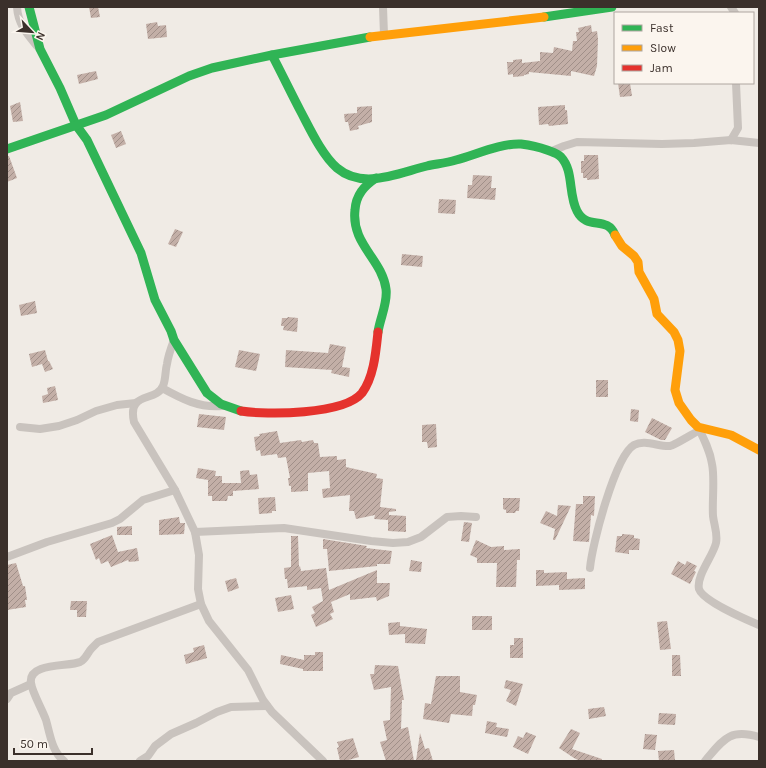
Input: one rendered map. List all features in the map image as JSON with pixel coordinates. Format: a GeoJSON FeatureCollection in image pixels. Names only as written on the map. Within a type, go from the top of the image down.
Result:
{"type":"FeatureCollection","features":[{"type":"Feature","properties":{"kind":"street"},"geometry":{"type":"LineString","coordinates":[[17,7],[18,18],[22,27],[40,49],[60,88],[76,125],[86,140],[141,253],[155,300],[174,340],[207,393],[214,401],[222,406]]}},
{"type":"Feature","properties":{"kind":"street"},"geometry":{"type":"LineString","coordinates":[[29,7],[40,49]]}},
{"type":"Feature","properties":{"kind":"street"},"geometry":{"type":"LineString","coordinates":[[383,7],[384,35]]}},
{"type":"Feature","properties":{"kind":"street"},"geometry":{"type":"LineString","coordinates":[[7,149],[122,108],[164,87],[212,68],[272,55],[384,35],[562,15],[612,7]]}},
{"type":"Feature","properties":{"kind":"street"},"geometry":{"type":"LineString","coordinates":[[272,55],[316,140],[336,167],[346,174],[358,178],[388,178],[413,170],[456,160],[476,153],[520,144],[552,151],[559,155],[565,162],[569,173],[571,194],[577,212],[582,218],[589,222],[609,225],[612,228],[616,238],[622,246],[634,256],[638,262],[639,272],[652,295],[656,314],[674,332],[678,340],[680,351],[675,383],[676,397],[691,420],[699,428],[713,466],[713,518],[717,537],[713,552],[700,579],[699,589],[709,599],[759,625]]}},
{"type":"Feature","properties":{"kind":"street"},"geometry":{"type":"LineString","coordinates":[[731,140],[738,128],[736,84]]}},
{"type":"Feature","properties":{"kind":"street"},"geometry":{"type":"LineString","coordinates":[[552,151],[577,142],[662,144],[731,140],[759,143]]}},
{"type":"Feature","properties":{"kind":"street"},"geometry":{"type":"LineString","coordinates":[[162,388],[184,400],[198,405],[212,407],[222,406],[252,412],[306,412],[351,401],[361,394],[374,364],[380,320],[386,291],[381,273],[361,243],[355,230],[353,215],[356,200],[362,190],[376,178]]}},
{"type":"Feature","properties":{"kind":"street"},"geometry":{"type":"LineString","coordinates":[[20,427],[40,429],[59,426],[77,420],[96,411],[116,405],[136,402],[159,391],[162,388],[167,363],[174,340]]}},
{"type":"Feature","properties":{"kind":"street"},"geometry":{"type":"LineString","coordinates":[[136,402],[132,411],[134,422],[175,490],[195,532],[199,555],[198,589],[201,604],[209,621],[248,670],[267,706],[324,761]]}},
{"type":"Feature","properties":{"kind":"street"},"geometry":{"type":"LineString","coordinates":[[590,568],[591,553],[608,494],[620,465],[633,446],[643,444],[673,445],[699,428],[731,435],[759,450]]}},
{"type":"Feature","properties":{"kind":"street"},"geometry":{"type":"LineString","coordinates":[[7,557],[47,542],[112,523],[143,500],[175,490]]}},
{"type":"Feature","properties":{"kind":"street"},"geometry":{"type":"LineString","coordinates":[[195,532],[284,528],[393,543],[408,542],[421,537],[447,517],[476,517]]}},
{"type":"Feature","properties":{"kind":"street"},"geometry":{"type":"LineString","coordinates":[[64,761],[55,750],[43,711],[31,684],[31,678],[35,672],[47,666],[80,662],[86,658],[91,649],[98,642],[201,604]]}},
{"type":"Feature","properties":{"kind":"street"},"geometry":{"type":"LineString","coordinates":[[7,699],[11,693],[31,684]]}},
{"type":"Feature","properties":{"kind":"street"},"geometry":{"type":"LineString","coordinates":[[140,761],[148,756],[155,746],[171,734],[217,712],[231,707],[267,706]]}},
{"type":"Feature","properties":{"kind":"street"},"geometry":{"type":"LineString","coordinates":[[704,761],[727,737],[748,734],[759,737]]}},
{"type":"Feature","properties":{"kind":"building"},"geometry":{"type":"Polygon","coordinates":[[[89,7],[98,7],[100,17],[91,18],[89,7]]]}},
{"type":"Feature","properties":{"kind":"building"},"geometry":{"type":"Polygon","coordinates":[[[157,22],[158,26],[166,25],[167,37],[148,39],[146,24],[157,22]]]}},
{"type":"Feature","properties":{"kind":"building"},"geometry":{"type":"Polygon","coordinates":[[[591,25],[592,32],[597,31],[598,39],[597,66],[594,76],[571,71],[571,76],[529,72],[529,74],[524,76],[513,77],[513,74],[508,75],[507,62],[522,59],[522,63],[540,61],[540,52],[553,53],[554,47],[572,51],[573,41],[577,41],[576,32],[579,32],[578,28],[591,25]]]}},
{"type":"Feature","properties":{"kind":"building"},"geometry":{"type":"Polygon","coordinates":[[[96,71],[98,79],[79,84],[77,75],[96,71]]]}},
{"type":"Feature","properties":{"kind":"building"},"geometry":{"type":"Polygon","coordinates":[[[618,84],[630,84],[632,96],[620,97],[618,84]]]}},
{"type":"Feature","properties":{"kind":"building"},"geometry":{"type":"Polygon","coordinates":[[[20,102],[23,121],[13,122],[10,106],[20,102]]]}},
{"type":"Feature","properties":{"kind":"building"},"geometry":{"type":"Polygon","coordinates":[[[565,105],[568,124],[549,126],[548,124],[539,125],[538,107],[565,105]]]}},
{"type":"Feature","properties":{"kind":"building"},"geometry":{"type":"Polygon","coordinates":[[[372,106],[372,122],[358,126],[359,129],[350,131],[348,122],[345,122],[344,114],[357,113],[357,107],[372,106]]]}},
{"type":"Feature","properties":{"kind":"building"},"geometry":{"type":"Polygon","coordinates":[[[121,131],[126,144],[116,148],[111,135],[121,131]]]}},
{"type":"Feature","properties":{"kind":"building"},"geometry":{"type":"Polygon","coordinates":[[[584,155],[598,155],[599,179],[587,180],[587,178],[583,178],[583,173],[581,173],[581,161],[584,161],[584,155]]]}},
{"type":"Feature","properties":{"kind":"building"},"geometry":{"type":"Polygon","coordinates":[[[7,156],[9,156],[17,178],[7,182],[7,156]]]}},
{"type":"Feature","properties":{"kind":"building"},"geometry":{"type":"Polygon","coordinates":[[[473,175],[492,176],[491,188],[496,188],[495,200],[467,198],[468,185],[472,185],[473,175]]]}},
{"type":"Feature","properties":{"kind":"building"},"geometry":{"type":"Polygon","coordinates":[[[439,199],[456,200],[455,214],[438,213],[439,199]]]}},
{"type":"Feature","properties":{"kind":"building"},"geometry":{"type":"Polygon","coordinates":[[[175,229],[183,232],[176,247],[168,244],[175,229]]]}},
{"type":"Feature","properties":{"kind":"building"},"geometry":{"type":"Polygon","coordinates":[[[402,254],[423,256],[422,267],[401,265],[402,254]]]}},
{"type":"Feature","properties":{"kind":"building"},"geometry":{"type":"Polygon","coordinates":[[[35,301],[37,313],[21,316],[19,305],[35,301]]]}},
{"type":"Feature","properties":{"kind":"building"},"geometry":{"type":"Polygon","coordinates":[[[282,318],[298,318],[297,332],[283,330],[284,326],[281,326],[282,318]]]}},
{"type":"Feature","properties":{"kind":"building"},"geometry":{"type":"Polygon","coordinates":[[[330,344],[346,347],[342,367],[350,368],[349,377],[331,373],[332,370],[285,367],[286,350],[328,353],[330,344]]]}},
{"type":"Feature","properties":{"kind":"building"},"geometry":{"type":"Polygon","coordinates":[[[45,350],[48,361],[53,369],[45,372],[42,364],[32,367],[29,354],[45,350]]]}},
{"type":"Feature","properties":{"kind":"building"},"geometry":{"type":"Polygon","coordinates":[[[239,350],[260,354],[256,371],[235,367],[239,350]]]}},
{"type":"Feature","properties":{"kind":"building"},"geometry":{"type":"Polygon","coordinates":[[[596,380],[608,380],[608,397],[596,397],[596,380]]]}},
{"type":"Feature","properties":{"kind":"building"},"geometry":{"type":"Polygon","coordinates":[[[55,386],[58,400],[43,403],[42,396],[48,394],[47,388],[55,386]]]}},
{"type":"Feature","properties":{"kind":"building"},"geometry":{"type":"Polygon","coordinates":[[[631,409],[639,410],[638,422],[630,421],[631,409]]]}},
{"type":"Feature","properties":{"kind":"building"},"geometry":{"type":"Polygon","coordinates":[[[199,414],[226,417],[224,430],[197,427],[199,414]]]}},
{"type":"Feature","properties":{"kind":"building"},"geometry":{"type":"Polygon","coordinates":[[[652,418],[672,428],[665,440],[661,440],[645,432],[652,418]]]}},
{"type":"Feature","properties":{"kind":"building"},"geometry":{"type":"Polygon","coordinates":[[[436,424],[437,447],[428,448],[427,442],[422,442],[422,425],[436,424]]]}},
{"type":"Feature","properties":{"kind":"building"},"geometry":{"type":"Polygon","coordinates":[[[277,431],[280,443],[313,440],[314,443],[318,443],[320,457],[337,456],[337,460],[346,459],[346,467],[377,474],[376,478],[383,479],[380,507],[396,509],[396,511],[389,512],[389,515],[406,516],[406,532],[388,531],[388,520],[374,519],[375,515],[356,519],[354,511],[349,511],[350,495],[323,498],[322,489],[330,488],[329,471],[308,473],[308,491],[291,492],[286,457],[278,458],[277,454],[261,456],[260,450],[256,451],[254,437],[260,436],[259,434],[277,431]]]}},
{"type":"Feature","properties":{"kind":"building"},"geometry":{"type":"Polygon","coordinates":[[[198,468],[216,471],[215,476],[222,476],[222,483],[241,483],[240,471],[249,470],[250,475],[257,474],[259,489],[233,491],[233,496],[228,496],[227,501],[212,501],[212,496],[208,496],[208,480],[196,478],[198,468]]]}},
{"type":"Feature","properties":{"kind":"building"},"geometry":{"type":"Polygon","coordinates":[[[583,496],[595,496],[594,516],[591,515],[589,542],[573,541],[576,504],[583,504],[583,496]]]}},
{"type":"Feature","properties":{"kind":"building"},"geometry":{"type":"Polygon","coordinates":[[[275,497],[276,511],[272,511],[272,513],[259,514],[258,498],[275,497]]]}},
{"type":"Feature","properties":{"kind":"building"},"geometry":{"type":"Polygon","coordinates":[[[503,498],[520,498],[519,511],[516,511],[515,513],[506,513],[506,510],[503,509],[503,498]]]}},
{"type":"Feature","properties":{"kind":"building"},"geometry":{"type":"Polygon","coordinates":[[[558,505],[571,506],[555,540],[553,540],[555,529],[540,523],[546,511],[557,516],[558,505]]]}},
{"type":"Feature","properties":{"kind":"building"},"geometry":{"type":"Polygon","coordinates":[[[179,517],[180,523],[185,523],[184,534],[159,535],[159,520],[179,517]]]}},
{"type":"Feature","properties":{"kind":"building"},"geometry":{"type":"Polygon","coordinates":[[[464,522],[472,523],[469,542],[461,541],[464,522]]]}},
{"type":"Feature","properties":{"kind":"building"},"geometry":{"type":"Polygon","coordinates":[[[132,526],[132,535],[117,535],[117,527],[132,526]]]}},
{"type":"Feature","properties":{"kind":"building"},"geometry":{"type":"Polygon","coordinates":[[[622,534],[634,535],[634,538],[640,539],[639,550],[629,550],[629,554],[615,552],[617,536],[622,536],[622,534]]]}},
{"type":"Feature","properties":{"kind":"building"},"geometry":{"type":"Polygon","coordinates":[[[112,535],[118,552],[137,548],[139,561],[129,562],[128,560],[111,567],[108,561],[101,564],[99,558],[96,560],[90,544],[112,535]]]}},
{"type":"Feature","properties":{"kind":"building"},"geometry":{"type":"Polygon","coordinates":[[[291,536],[298,536],[299,567],[300,566],[301,571],[326,568],[329,590],[377,570],[377,583],[390,583],[389,596],[377,601],[376,597],[350,600],[350,594],[331,602],[334,612],[330,614],[333,619],[316,627],[311,615],[315,613],[312,607],[323,601],[321,588],[307,590],[307,586],[288,588],[287,579],[285,579],[284,568],[291,567],[291,536]]]}},
{"type":"Feature","properties":{"kind":"building"},"geometry":{"type":"Polygon","coordinates":[[[323,539],[367,546],[366,548],[392,551],[390,564],[377,564],[377,566],[329,571],[327,549],[323,549],[323,539]]]}},
{"type":"Feature","properties":{"kind":"building"},"geometry":{"type":"Polygon","coordinates":[[[476,540],[491,547],[504,546],[504,550],[520,549],[520,560],[517,560],[516,587],[496,587],[497,563],[477,563],[477,558],[470,555],[476,540]]]}},
{"type":"Feature","properties":{"kind":"building"},"geometry":{"type":"Polygon","coordinates":[[[411,560],[422,562],[421,572],[409,571],[411,560]]]}},
{"type":"Feature","properties":{"kind":"building"},"geometry":{"type":"Polygon","coordinates":[[[678,561],[685,565],[687,561],[697,566],[694,571],[696,572],[690,584],[671,574],[678,561]]]}},
{"type":"Feature","properties":{"kind":"building"},"geometry":{"type":"Polygon","coordinates":[[[16,563],[23,586],[25,586],[27,600],[25,600],[26,607],[7,610],[7,565],[16,563]]]}},
{"type":"Feature","properties":{"kind":"building"},"geometry":{"type":"Polygon","coordinates":[[[536,570],[544,570],[544,573],[567,572],[567,579],[585,578],[585,589],[559,590],[559,585],[536,586],[536,570]]]}},
{"type":"Feature","properties":{"kind":"building"},"geometry":{"type":"Polygon","coordinates":[[[236,578],[239,588],[228,592],[225,581],[236,578]]]}},
{"type":"Feature","properties":{"kind":"building"},"geometry":{"type":"Polygon","coordinates":[[[291,595],[294,609],[278,612],[275,598],[291,595]]]}},
{"type":"Feature","properties":{"kind":"building"},"geometry":{"type":"Polygon","coordinates":[[[71,601],[87,601],[86,617],[77,617],[77,610],[70,610],[71,601]]]}},
{"type":"Feature","properties":{"kind":"building"},"geometry":{"type":"Polygon","coordinates":[[[472,616],[492,616],[492,630],[472,630],[472,616]]]}},
{"type":"Feature","properties":{"kind":"building"},"geometry":{"type":"Polygon","coordinates":[[[667,621],[671,649],[660,650],[657,622],[667,621]]]}},
{"type":"Feature","properties":{"kind":"building"},"geometry":{"type":"Polygon","coordinates":[[[400,622],[400,626],[427,629],[425,644],[405,643],[405,634],[389,635],[388,623],[400,622]]]}},
{"type":"Feature","properties":{"kind":"building"},"geometry":{"type":"Polygon","coordinates":[[[514,638],[523,638],[523,658],[510,658],[510,645],[514,645],[514,638]]]}},
{"type":"Feature","properties":{"kind":"building"},"geometry":{"type":"Polygon","coordinates":[[[204,645],[207,658],[186,664],[184,655],[194,652],[193,648],[204,645]]]}},
{"type":"Feature","properties":{"kind":"building"},"geometry":{"type":"Polygon","coordinates":[[[315,652],[323,652],[323,671],[303,671],[303,669],[280,664],[281,655],[304,660],[304,655],[315,655],[315,652]]]}},
{"type":"Feature","properties":{"kind":"building"},"geometry":{"type":"Polygon","coordinates":[[[672,655],[680,655],[681,676],[672,676],[672,655]]]}},
{"type":"Feature","properties":{"kind":"building"},"geometry":{"type":"Polygon","coordinates":[[[375,665],[398,666],[404,700],[402,700],[401,729],[408,727],[414,761],[386,761],[380,742],[387,740],[383,721],[390,720],[391,687],[374,690],[370,674],[374,674],[375,665]]]}},
{"type":"Feature","properties":{"kind":"building"},"geometry":{"type":"Polygon","coordinates":[[[436,676],[460,676],[460,692],[477,695],[475,705],[473,705],[472,716],[451,714],[449,723],[423,719],[425,703],[431,704],[436,676]]]}},
{"type":"Feature","properties":{"kind":"building"},"geometry":{"type":"Polygon","coordinates":[[[506,680],[523,684],[516,706],[506,701],[511,690],[504,688],[506,680]]]}},
{"type":"Feature","properties":{"kind":"building"},"geometry":{"type":"Polygon","coordinates":[[[604,707],[606,716],[589,719],[588,709],[604,707]]]}},
{"type":"Feature","properties":{"kind":"building"},"geometry":{"type":"Polygon","coordinates":[[[659,713],[676,714],[675,725],[658,724],[659,713]]]}},
{"type":"Feature","properties":{"kind":"building"},"geometry":{"type":"Polygon","coordinates":[[[487,721],[497,723],[496,727],[509,729],[507,737],[485,733],[487,721]]]}},
{"type":"Feature","properties":{"kind":"building"},"geometry":{"type":"Polygon","coordinates":[[[571,729],[580,733],[572,749],[602,759],[602,761],[580,761],[559,748],[571,729]]]}},
{"type":"Feature","properties":{"kind":"building"},"geometry":{"type":"Polygon","coordinates":[[[526,732],[536,736],[528,754],[513,747],[518,736],[523,738],[526,732]]]}},
{"type":"Feature","properties":{"kind":"building"},"geometry":{"type":"Polygon","coordinates":[[[420,733],[425,749],[429,748],[433,761],[416,761],[420,733]]]}},
{"type":"Feature","properties":{"kind":"building"},"geometry":{"type":"Polygon","coordinates":[[[645,734],[657,735],[655,750],[643,749],[645,734]]]}},
{"type":"Feature","properties":{"kind":"building"},"geometry":{"type":"Polygon","coordinates":[[[353,738],[359,757],[340,761],[337,742],[353,738]]]}},
{"type":"Feature","properties":{"kind":"building"},"geometry":{"type":"Polygon","coordinates":[[[674,750],[675,761],[659,761],[658,751],[674,750]]]}},
{"type":"Feature","properties":{"kind":"traffic: fast"},"geometry":{"type":"LineString","coordinates":[[29,7],[40,49],[60,88],[76,125],[87,140],[141,253],[155,300],[174,340],[207,393],[221,404],[241,411]]}},
{"type":"Feature","properties":{"kind":"traffic: fast"},"geometry":{"type":"LineString","coordinates":[[544,17],[612,7]]}},
{"type":"Feature","properties":{"kind":"traffic: fast"},"geometry":{"type":"LineString","coordinates":[[7,149],[106,115],[189,76],[212,68],[272,55],[370,37]]}},
{"type":"Feature","properties":{"kind":"traffic: fast"},"geometry":{"type":"LineString","coordinates":[[272,55],[321,149],[332,163],[347,175],[369,179],[381,178],[452,161],[505,145],[521,144],[534,146],[556,154],[561,157],[565,163],[568,169],[574,204],[581,217],[591,222],[607,226],[615,235]]}},
{"type":"Feature","properties":{"kind":"traffic: fast"},"geometry":{"type":"LineString","coordinates":[[376,178],[368,184],[359,195],[355,210],[355,222],[362,242],[379,269],[386,289],[385,305],[378,332]]}},
{"type":"Feature","properties":{"kind":"traffic: slow"},"geometry":{"type":"LineString","coordinates":[[370,37],[544,17]]}},
{"type":"Feature","properties":{"kind":"traffic: slow"},"geometry":{"type":"LineString","coordinates":[[615,235],[622,246],[634,256],[638,262],[639,272],[654,299],[657,314],[674,332],[678,340],[680,351],[675,390],[679,403],[698,427],[731,435],[759,450]]}},
{"type":"Feature","properties":{"kind":"traffic: jam"},"geometry":{"type":"LineString","coordinates":[[241,411],[268,413],[304,412],[339,406],[353,400],[362,393],[372,372],[378,332]]}}]}
